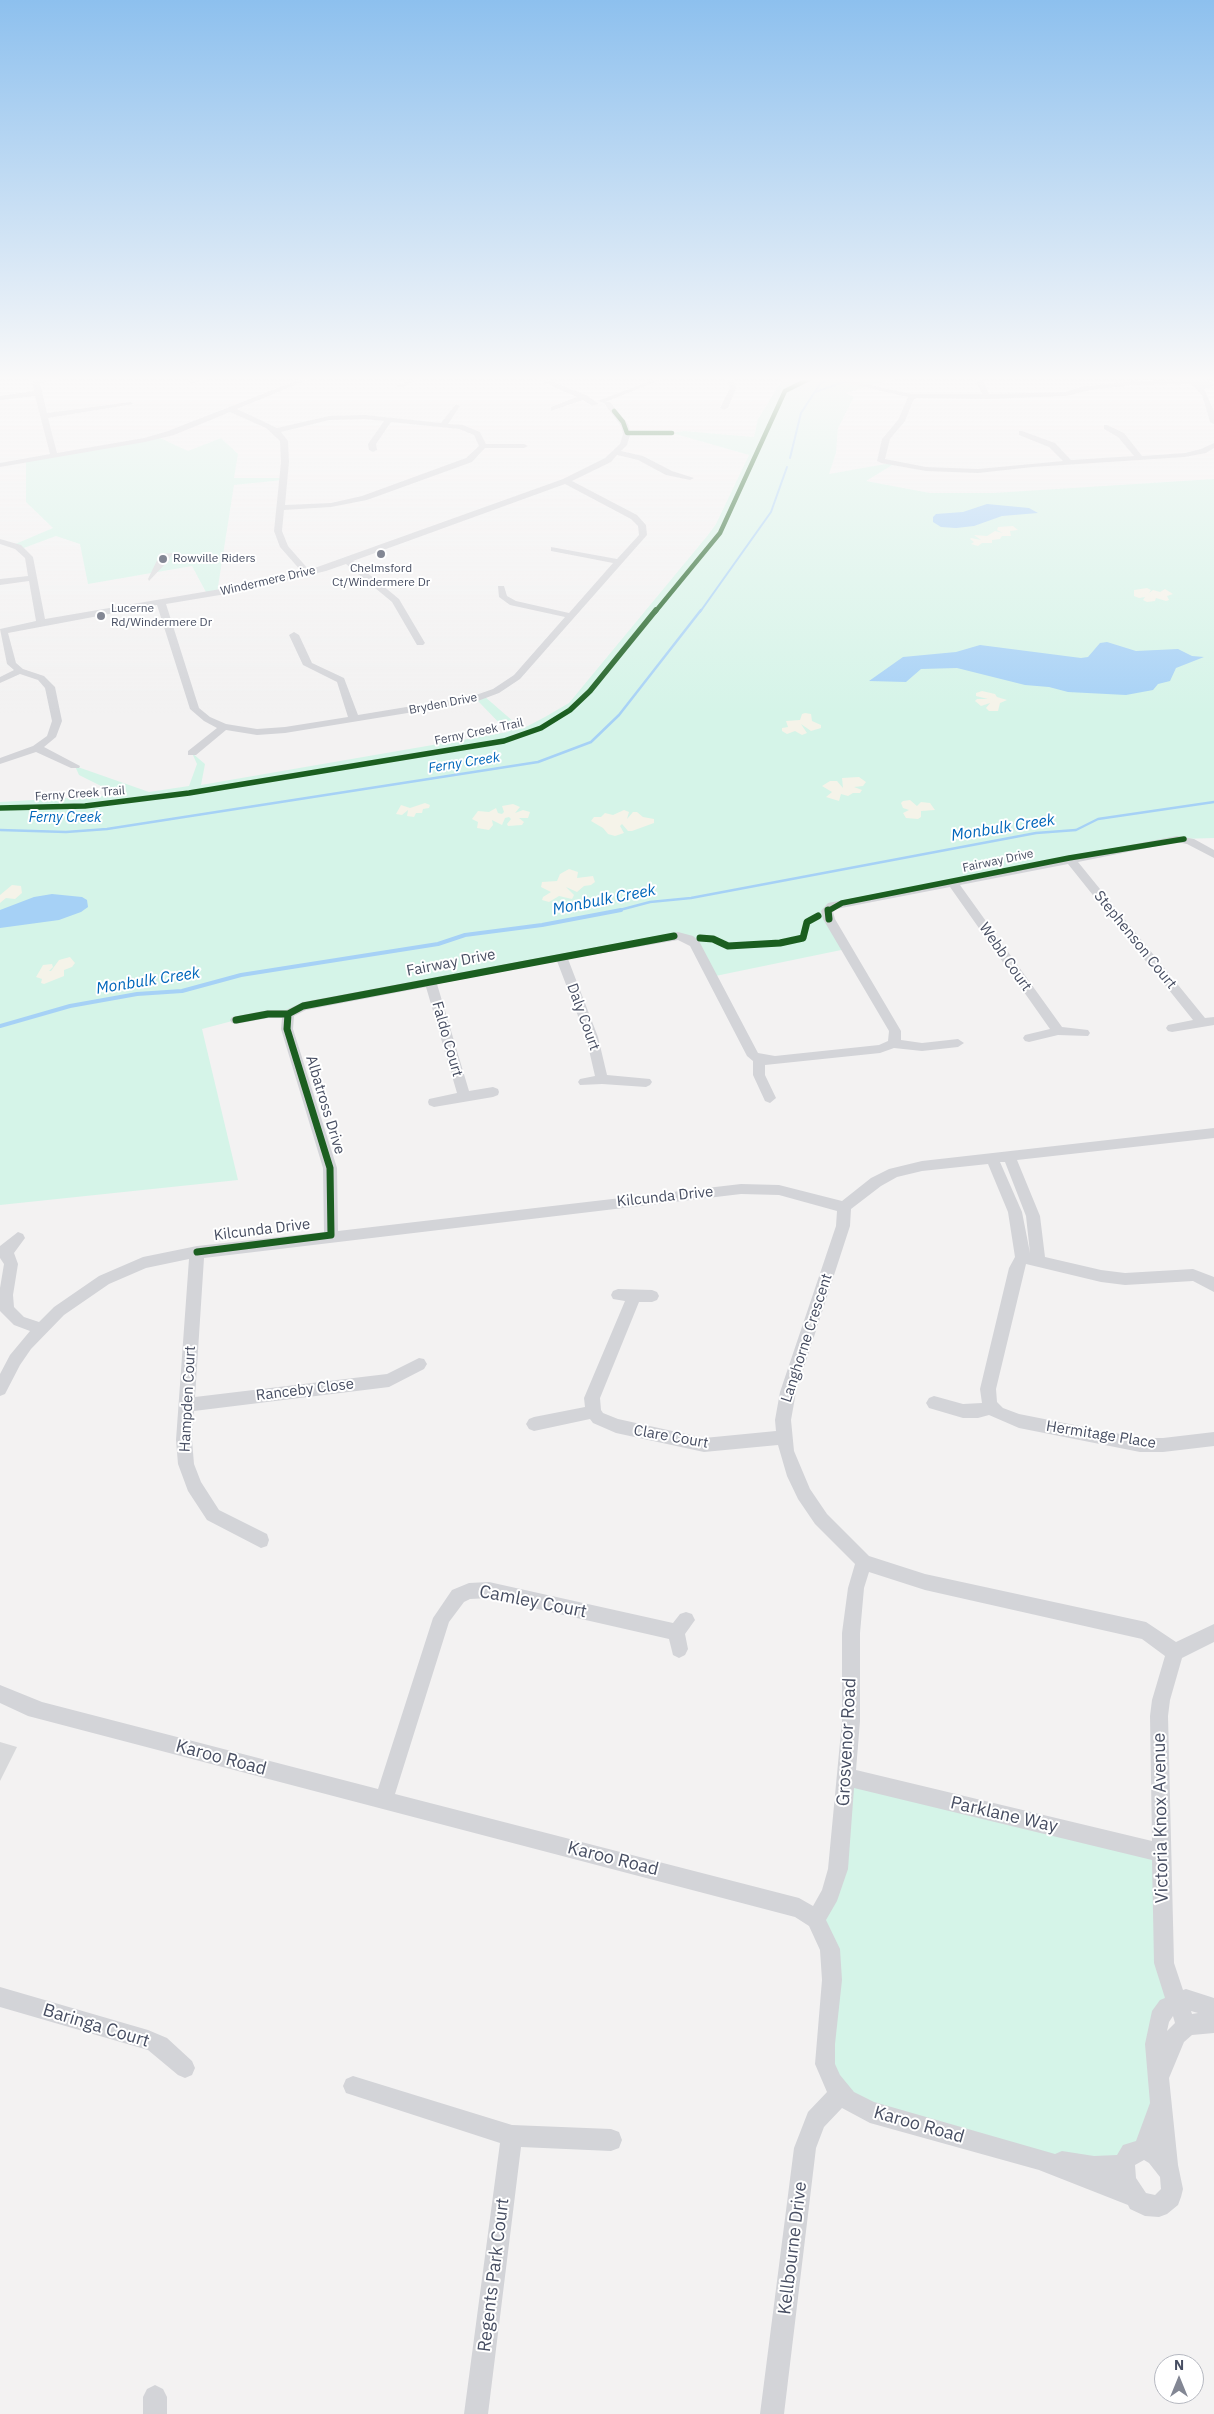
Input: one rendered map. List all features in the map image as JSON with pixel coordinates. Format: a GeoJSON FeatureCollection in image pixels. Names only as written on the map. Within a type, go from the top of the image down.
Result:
{"type":"FeatureCollection","features":[{"type":"Feature","properties":{"kind":"street"},"geometry":{"type":"LineString","coordinates":[[282,490],[278,523],[280,540],[306,571]]}},
{"type":"Feature","properties":{"kind":"street"},"geometry":{"type":"LineString","coordinates":[[280,508],[332,505],[364,498],[387,490]]}},
{"type":"Feature","properties":{"kind":"street","name":"Windermere Drive"},"geometry":{"type":"LineString","coordinates":[[2,632],[41,623],[267,583],[348,561],[537,490]]}},
{"type":"Feature","properties":{"kind":"street","name":"Bryden Drive"},"geometry":{"type":"LineString","coordinates":[[161,602],[193,705],[203,716],[224,727],[248,731],[275,731],[459,703],[496,691],[517,677],[643,535],[640,522],[630,514],[584,490]]}},
{"type":"Feature","properties":{"kind":"street"},"geometry":{"type":"LineString","coordinates":[[0,542],[18,547],[29,557],[41,623]]}},
{"type":"Feature","properties":{"kind":"street"},"geometry":{"type":"LineString","coordinates":[[554,549],[619,562]]}},
{"type":"Feature","properties":{"kind":"street"},"geometry":{"type":"LineString","coordinates":[[348,561],[396,601],[420,643]]}},
{"type":"Feature","properties":{"kind":"street"},"geometry":{"type":"LineString","coordinates":[[0,582],[32,578]]}},
{"type":"Feature","properties":{"kind":"street"},"geometry":{"type":"LineString","coordinates":[[501,588],[503,597],[512,603],[571,616]]}},
{"type":"Feature","properties":{"kind":"street"},"geometry":{"type":"LineString","coordinates":[[0,761],[37,748],[50,737],[56,725],[51,691],[47,684],[41,678],[20,670],[9,661],[2,632]]}},
{"type":"Feature","properties":{"kind":"street"},"geometry":{"type":"LineString","coordinates":[[294,635],[308,665],[341,680],[354,719]]}},
{"type":"Feature","properties":{"kind":"street"},"geometry":{"type":"LineString","coordinates":[[0,680],[20,670]]}},
{"type":"Feature","properties":{"kind":"street"},"geometry":{"type":"LineString","coordinates":[[192,753],[224,727]]}},
{"type":"Feature","properties":{"kind":"street"},"geometry":{"type":"LineString","coordinates":[[37,748],[75,766]]}},
{"type":"Feature","properties":{"kind":"street","name":"Fairway Drive"},"geometry":{"type":"LineString","coordinates":[[893,1044],[896,1036],[895,1031],[828,919],[828,910],[842,903],[1069,858],[1177,839],[1190,841],[1214,854]]}},
{"type":"Feature","properties":{"kind":"street","name":"Stephenson Court"},"geometry":{"type":"LineString","coordinates":[[1069,858],[1208,1022]]}},
{"type":"Feature","properties":{"kind":"street","name":"Webb Court"},"geometry":{"type":"LineString","coordinates":[[952,882],[1058,1031]]}},
{"type":"Feature","properties":{"kind":"street","name":"Fairway Drive"},"geometry":{"type":"LineString","coordinates":[[236,1020],[268,1014],[288,1014],[303,1006],[664,937],[678,936],[689,939],[697,948],[749,1051],[759,1059]]}},
{"type":"Feature","properties":{"kind":"street","name":"Daly Court"},"geometry":{"type":"LineString","coordinates":[[560,957],[592,1037],[602,1079]]}},
{"type":"Feature","properties":{"kind":"street","name":"Faldo Court"},"geometry":{"type":"LineString","coordinates":[[430,981],[464,1096]]}},
{"type":"Feature","properties":{"kind":"street","name":"Albatross Drive"},"geometry":{"type":"LineString","coordinates":[[288,1014],[287,1029],[330,1168],[331,1235]]}},
{"type":"Feature","properties":{"kind":"street","name":"Stephenson Court"},"geometry":{"type":"LineString","coordinates":[[1172,1028],[1208,1022]]}},
{"type":"Feature","properties":{"kind":"street"},"geometry":{"type":"LineString","coordinates":[[1029,1038],[1058,1031],[1084,1033]]}},
{"type":"Feature","properties":{"kind":"street"},"geometry":{"type":"LineString","coordinates":[[770,1098],[759,1075],[759,1059],[776,1061],[880,1050],[893,1044],[922,1047],[958,1043]]}},
{"type":"Feature","properties":{"kind":"street"},"geometry":{"type":"LineString","coordinates":[[584,1082],[602,1079],[646,1082]]}},
{"type":"Feature","properties":{"kind":"street","name":"Faldo Court"},"geometry":{"type":"LineString","coordinates":[[434,1102],[493,1092]]}},
{"type":"Feature","properties":{"kind":"street"},"geometry":{"type":"LineString","coordinates":[[844,1207],[876,1182],[894,1172],[922,1166],[1214,1133]]}},
{"type":"Feature","properties":{"kind":"street"},"geometry":{"type":"LineString","coordinates":[[1009,1156],[1033,1216],[1038,1260]]}},
{"type":"Feature","properties":{"kind":"street"},"geometry":{"type":"LineString","coordinates":[[934,1403],[963,1411],[978,1411],[991,1407],[988,1400],[988,1389],[1016,1268],[1022,1256],[1015,1212],[992,1158]]}},
{"type":"Feature","properties":{"kind":"street","name":"Kilcunda Drive"},"geometry":{"type":"LineString","coordinates":[[0,1389],[15,1360],[40,1329],[66,1305],[104,1280],[150,1261],[196,1252],[331,1235],[741,1189],[772,1189],[844,1207]]}},
{"type":"Feature","properties":{"kind":"street","name":"Langhorne Crescent"},"geometry":{"type":"LineString","coordinates":[[844,1207],[843,1226],[784,1407],[784,1437],[795,1476],[804,1494],[821,1519],[864,1562],[925,1582],[1146,1631],[1176,1652]]}},
{"type":"Feature","properties":{"kind":"street"},"geometry":{"type":"LineString","coordinates":[[18,1238],[3,1252],[11,1264],[6,1295],[7,1310],[19,1321],[40,1329]]}},
{"type":"Feature","properties":{"kind":"street","name":"Hampden Court"},"geometry":{"type":"LineString","coordinates":[[196,1252],[184,1452],[188,1475],[213,1514],[261,1540]]}},
{"type":"Feature","properties":{"kind":"street"},"geometry":{"type":"LineString","coordinates":[[1022,1256],[1113,1278],[1144,1279],[1186,1274],[1211,1280]]}},
{"type":"Feature","properties":{"kind":"street"},"geometry":{"type":"LineString","coordinates":[[534,1424],[593,1412],[592,1398],[626,1295],[652,1296]]}},
{"type":"Feature","properties":{"kind":"street","name":"Ranceby Close"},"geometry":{"type":"LineString","coordinates":[[186,1405],[389,1380],[419,1364]]}},
{"type":"Feature","properties":{"kind":"street","name":"Hermitage Place"},"geometry":{"type":"LineString","coordinates":[[991,1407],[1002,1415],[1019,1421],[1140,1445],[1163,1445],[1214,1438]]}},
{"type":"Feature","properties":{"kind":"street","name":"Clare Court"},"geometry":{"type":"LineString","coordinates":[[593,1412],[598,1418],[616,1426],[704,1445],[784,1437]]}},
{"type":"Feature","properties":{"kind":"street","name":"Grosvenor Road"},"geometry":{"type":"LineString","coordinates":[[816,1919],[830,1894],[838,1869],[847,1777],[851,1633],[856,1588],[864,1562]]}},
{"type":"Feature","properties":{"kind":"street","name":"Camley Court"},"geometry":{"type":"LineString","coordinates":[[384,1800],[442,1618],[458,1596],[469,1591],[489,1590],[681,1634]]}},
{"type":"Feature","properties":{"kind":"street"},"geometry":{"type":"LineString","coordinates":[[1176,1652],[1214,1633]]}},
{"type":"Feature","properties":{"kind":"street","name":"Victoria Knox Avenue"},"geometry":{"type":"LineString","coordinates":[[1176,1652],[1161,1700],[1159,1716],[1164,1963],[1176,2002],[1187,2026]]}},
{"type":"Feature","properties":{"kind":"street","name":"Karoo Road"},"geometry":{"type":"LineString","coordinates":[[0,1694],[28,1707],[799,1908],[816,1919],[827,1940],[832,1962],[825,2064],[832,2082],[854,2105],[870,2112],[1039,2159],[1133,2196]]}},
{"type":"Feature","properties":{"kind":"street","name":"Karoo Road"},"geometry":{"type":"LineString","coordinates":[[0,1705],[28,1707]]}},
{"type":"Feature","properties":{"kind":"street","name":"Parklane Way"},"geometry":{"type":"LineString","coordinates":[[847,1777],[1162,1853]]}},
{"type":"Feature","properties":{"kind":"street","name":"Baringa Court"},"geometry":{"type":"LineString","coordinates":[[0,1997],[148,2040],[160,2046],[185,2068]]}},
{"type":"Feature","properties":{"kind":"street"},"geometry":{"type":"LineString","coordinates":[[1167,2167],[1157,2155],[1144,2149],[1131,2153],[1124,2166],[1125,2182],[1133,2196],[1145,2205],[1154,2207],[1165,2203],[1172,2189],[1167,2167],[1160,2104],[1160,2076],[1155,2044],[1159,2018],[1167,2007],[1186,1999],[1214,2008]]}},
{"type":"Feature","properties":{"kind":"street"},"geometry":{"type":"LineString","coordinates":[[1160,2076],[1172,2042],[1187,2026],[1199,2023],[1214,2023]]}},
{"type":"Feature","properties":{"kind":"street"},"geometry":{"type":"LineString","coordinates":[[354,2086],[512,2136],[611,2140]]}},
{"type":"Feature","properties":{"kind":"street","name":"Kellbourne Drive"},"geometry":{"type":"LineString","coordinates":[[772,2414],[805,2148],[816,2120],[841,2093]]}},
{"type":"Feature","properties":{"kind":"street"},"geometry":{"type":"LineString","coordinates":[[1144,2149],[1160,2104]]}},
{"type":"Feature","properties":{"kind":"street","name":"Regents Park Court"},"geometry":{"type":"LineString","coordinates":[[476,2414],[512,2136]]}},
{"type":"Feature","properties":{"kind":"street","name":"Karoo Road"},"geometry":{"type":"LineString","coordinates":[[1039,2159],[1094,2166],[1124,2166]]}},
{"type":"Feature","properties":{"kind":"green space"},"geometry":{"type":"Polygon","coordinates":[[[26,490],[233,490],[217,593],[207,594],[192,566],[88,584],[80,544],[56,536],[21,549],[13,545],[53,528],[26,502],[26,490]]]}},
{"type":"Feature","properties":{"kind":"green space"},"geometry":{"type":"Polygon","coordinates":[[[732,490],[912,490],[930,493],[993,493],[1046,490],[1214,490],[1214,838],[1181,839],[828,910],[846,949],[711,977],[697,949],[682,936],[236,1020],[202,1029],[238,1180],[0,1205],[0,802],[119,795],[79,775],[75,766],[149,792],[189,786],[197,764],[192,753],[205,764],[201,785],[508,732],[476,699],[484,696],[522,729],[569,703],[716,524],[732,490]]]}},
{"type":"Feature","properties":{"kind":"green space"},"geometry":{"type":"Polygon","coordinates":[[[847,1777],[1162,1853],[1167,2007],[1160,2076],[1144,2149],[1094,2167],[870,2112],[836,2088],[823,1931],[847,1777]]]}},
{"type":"Feature","properties":{"kind":"sand"},"geometry":{"type":"Polygon","coordinates":[[[1013,526],[1018,530],[1010,531],[1011,536],[1002,536],[1000,539],[992,540],[992,543],[982,543],[978,546],[971,544],[974,542],[971,538],[981,540],[974,535],[987,536],[995,531],[1003,533],[997,530],[998,527],[1013,526]]]}},
{"type":"Feature","properties":{"kind":"sand"},"geometry":{"type":"Polygon","coordinates":[[[1147,588],[1151,590],[1149,593],[1153,590],[1160,592],[1165,589],[1173,594],[1167,596],[1169,600],[1166,601],[1156,598],[1155,601],[1147,602],[1143,600],[1145,597],[1139,598],[1134,596],[1134,590],[1147,588]]]}},
{"type":"Feature","properties":{"kind":"sand"},"geometry":{"type":"Polygon","coordinates":[[[982,691],[995,694],[997,697],[1007,700],[1000,703],[998,711],[989,711],[986,708],[990,703],[981,706],[975,701],[977,699],[988,699],[976,696],[976,693],[982,691]]]}},
{"type":"Feature","properties":{"kind":"sand"},"geometry":{"type":"Polygon","coordinates":[[[802,714],[811,714],[812,721],[821,725],[821,728],[811,731],[801,724],[807,733],[802,735],[795,731],[787,734],[782,731],[782,728],[788,727],[786,721],[800,720],[802,714]]]}},
{"type":"Feature","properties":{"kind":"sand"},"geometry":{"type":"Polygon","coordinates":[[[859,777],[866,782],[863,786],[854,787],[862,790],[860,793],[853,793],[848,796],[841,794],[839,801],[826,797],[832,792],[822,786],[830,781],[837,781],[843,788],[842,778],[859,777]]]}},
{"type":"Feature","properties":{"kind":"sand"},"geometry":{"type":"Polygon","coordinates":[[[910,800],[917,806],[921,802],[930,803],[935,810],[921,811],[921,817],[918,819],[906,818],[903,813],[909,810],[903,808],[901,803],[910,800]]]}},
{"type":"Feature","properties":{"kind":"sand"},"geometry":{"type":"Polygon","coordinates":[[[425,803],[430,805],[429,808],[423,809],[422,813],[416,813],[414,817],[407,816],[408,810],[402,815],[396,814],[401,805],[410,808],[425,803]]]}},
{"type":"Feature","properties":{"kind":"sand"},"geometry":{"type":"Polygon","coordinates":[[[513,804],[520,807],[515,813],[523,810],[530,812],[528,818],[519,818],[524,822],[522,825],[508,826],[507,824],[511,819],[509,817],[505,818],[502,825],[492,820],[493,825],[489,830],[477,828],[478,822],[472,819],[478,811],[489,812],[496,808],[498,813],[502,814],[504,812],[502,806],[513,804]]]}},
{"type":"Feature","properties":{"kind":"sand"},"geometry":{"type":"Polygon","coordinates":[[[624,810],[629,812],[627,819],[633,812],[637,812],[643,817],[654,819],[654,823],[632,831],[628,831],[622,824],[620,826],[624,833],[615,836],[608,834],[603,828],[591,821],[594,817],[601,817],[605,813],[613,815],[624,810]]]}},
{"type":"Feature","properties":{"kind":"sand"},"geometry":{"type":"Polygon","coordinates":[[[569,869],[578,872],[577,878],[593,876],[595,882],[584,886],[577,892],[566,887],[574,895],[572,899],[559,896],[549,902],[542,900],[543,897],[551,892],[541,887],[542,882],[557,881],[560,874],[569,869]]]}},
{"type":"Feature","properties":{"kind":"sand"},"geometry":{"type":"Polygon","coordinates":[[[12,885],[21,886],[22,893],[15,899],[6,898],[0,903],[0,895],[12,885]]]}},
{"type":"Feature","properties":{"kind":"sand"},"geometry":{"type":"Polygon","coordinates":[[[70,957],[75,963],[72,967],[64,970],[64,976],[44,984],[41,983],[42,979],[36,977],[43,965],[52,964],[53,967],[49,971],[51,971],[59,960],[70,957]]]}},
{"type":"Feature","properties":{"kind":"water"},"geometry":{"type":"Polygon","coordinates":[[[987,504],[1029,508],[1038,513],[1002,516],[974,526],[956,528],[941,527],[933,522],[933,517],[936,514],[963,512],[987,504]]]}},
{"type":"Feature","properties":{"kind":"water"},"geometry":{"type":"Polygon","coordinates":[[[1107,642],[1136,651],[1178,649],[1192,656],[1204,657],[1176,668],[1170,681],[1158,684],[1153,690],[1126,695],[1068,692],[1049,687],[1025,685],[957,668],[921,669],[906,682],[869,681],[903,657],[956,652],[980,645],[1081,658],[1088,657],[1100,643],[1107,642]]]}},
{"type":"Feature","properties":{"kind":"water"},"geometry":{"type":"Polygon","coordinates":[[[52,894],[82,897],[87,900],[88,907],[81,912],[59,920],[0,928],[0,910],[34,897],[52,894]]]}},
{"type":"Feature","properties":{"kind":"building"},"geometry":{"type":"Polygon","coordinates":[[[173,553],[149,581],[148,579],[160,554],[173,553]]]}},
{"type":"Feature","properties":{"kind":"building"},"geometry":{"type":"Polygon","coordinates":[[[0,1742],[17,1747],[0,1781],[0,1742]]]}},
{"type":"Feature","properties":{"kind":"waterway","name":"Ferny Creek"},"geometry":{"type":"LineString","coordinates":[[700,612],[771,512],[779,490]]}},
{"type":"Feature","properties":{"kind":"waterway","name":"Ferny Creek"},"geometry":{"type":"LineString","coordinates":[[0,830],[66,832],[107,829],[538,762],[591,742],[619,715],[701,610]]}},
{"type":"Feature","properties":{"kind":"waterway","name":"Monbulk Creek"},"geometry":{"type":"LineString","coordinates":[[617,911],[650,902],[691,898],[1036,833],[1076,830],[1098,819],[1214,802]]}},
{"type":"Feature","properties":{"kind":"waterway","name":"Monbulk Creek"},"geometry":{"type":"LineString","coordinates":[[617,911],[621,910]]}},
{"type":"Feature","properties":{"kind":"waterway","name":"Monbulk Creek"},"geometry":{"type":"LineString","coordinates":[[0,1026],[70,1006],[137,994],[182,991],[241,975],[438,944],[465,935],[542,925],[617,911]]}},
{"type":"Feature","properties":{"kind":"cycle path","name":"Ferny Creek Trail"},"geometry":{"type":"LineString","coordinates":[[0,808],[85,806],[189,793],[504,741],[541,728],[570,710],[590,691],[720,533],[740,490]]}},
{"type":"Feature","properties":{"kind":"cycle path"},"geometry":{"type":"LineString","coordinates":[[829,919],[828,910],[842,903],[1069,858],[1184,839]]}},
{"type":"Feature","properties":{"kind":"cycle path"},"geometry":{"type":"LineString","coordinates":[[700,938],[713,939],[728,946],[780,943],[803,938],[807,922],[818,916]]}},
{"type":"Feature","properties":{"kind":"cycle path"},"geometry":{"type":"LineString","coordinates":[[236,1020],[268,1014],[288,1014],[303,1006],[674,936]]}},
{"type":"Feature","properties":{"kind":"cycle path"},"geometry":{"type":"LineString","coordinates":[[197,1252],[331,1235],[330,1168],[287,1029],[288,1014]]}},
{"type":"Feature","properties":{"kind":"place","name":"Chelmsford Ct/Windermere Dr"},"geometry":{"type":"Point","coordinates":[381,554]}},
{"type":"Feature","properties":{"kind":"place","name":"Rowville Riders"},"geometry":{"type":"Point","coordinates":[163,559]}},
{"type":"Feature","properties":{"kind":"place","name":"Lucerne Rd/Windermere Dr"},"geometry":{"type":"Point","coordinates":[101,616]}}]}
